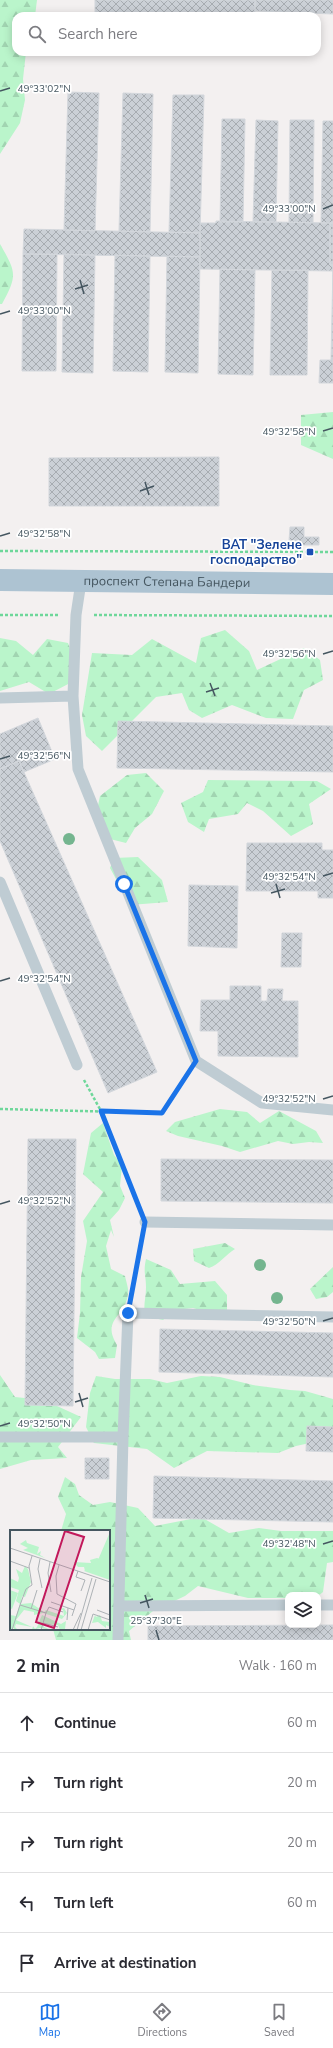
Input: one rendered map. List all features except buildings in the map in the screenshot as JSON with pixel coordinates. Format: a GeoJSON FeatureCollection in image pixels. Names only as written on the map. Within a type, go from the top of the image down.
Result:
{"type":"FeatureCollection","features":[{"type":"Feature","properties":{"kind":"main road","name":"проспект Степана Бандери"},"geometry":{"type":"LineString","coordinates":[[0,580],[333,584]]}},
{"type":"Feature","properties":{"kind":"lane"},"geometry":{"type":"LineString","coordinates":[[82,582],[76,615],[73,696],[78,769],[196,1061],[262,1103],[333,1110]]}},
{"type":"Feature","properties":{"kind":"lane"},"geometry":{"type":"LineString","coordinates":[[0,698],[73,696]]}},
{"type":"Feature","properties":{"kind":"lane"},"geometry":{"type":"LineString","coordinates":[[0,882],[77,1065]]}},
{"type":"Feature","properties":{"kind":"lane"},"geometry":{"type":"LineString","coordinates":[[145,1222],[333,1225]]}},
{"type":"Feature","properties":{"kind":"lane"},"geometry":{"type":"LineString","coordinates":[[118,1640],[128,1313],[333,1317]]}},
{"type":"Feature","properties":{"kind":"lane"},"geometry":{"type":"LineString","coordinates":[[0,1437],[124,1437]]}},
{"type":"Feature","properties":{"kind":"lane"},"geometry":{"type":"LineString","coordinates":[[119,1606],[285,1605]]}},
{"type":"Feature","properties":{"kind":"lane"},"geometry":{"type":"LineString","coordinates":[[321,1605],[333,1605]]}},
{"type":"Feature","properties":{"kind":"path"},"geometry":{"type":"LineString","coordinates":[[0,551],[333,552]]}},
{"type":"Feature","properties":{"kind":"path"},"geometry":{"type":"LineString","coordinates":[[0,615],[333,616]]}},
{"type":"Feature","properties":{"kind":"path"},"geometry":{"type":"LineString","coordinates":[[0,1109],[162,1113],[196,1061]]}},
{"type":"Feature","properties":{"kind":"path"},"geometry":{"type":"LineString","coordinates":[[77,1065],[101,1111],[145,1222],[128,1313]]}},
{"type":"Feature","properties":{"kind":"green space"},"geometry":{"type":"Polygon","coordinates":[[[0,0],[37,0],[36,12],[12,12],[12,56],[26,56],[23,79],[25,100],[20,123],[0,154],[0,0]]]}},
{"type":"Feature","properties":{"kind":"green space"},"geometry":{"type":"Polygon","coordinates":[[[0,244],[9,261],[13,274],[11,286],[2,304],[0,304],[0,244]]]}},
{"type":"Feature","properties":{"kind":"green space"},"geometry":{"type":"Polygon","coordinates":[[[333,412],[333,459],[301,445],[301,415],[333,412]]]}},
{"type":"Feature","properties":{"kind":"green space"},"geometry":{"type":"Polygon","coordinates":[[[225,630],[249,651],[257,670],[304,648],[320,660],[323,680],[304,690],[293,719],[266,718],[232,705],[202,718],[189,710],[182,693],[156,697],[102,751],[86,736],[82,715],[92,653],[132,655],[152,639],[196,663],[201,638],[225,630]]]}},
{"type":"Feature","properties":{"kind":"green space"},"geometry":{"type":"Polygon","coordinates":[[[0,638],[16,641],[33,655],[47,639],[68,643],[75,661],[72,682],[49,694],[29,682],[0,691],[0,638]]]}},
{"type":"Feature","properties":{"kind":"green space"},"geometry":{"type":"Polygon","coordinates":[[[146,773],[164,791],[152,814],[135,828],[126,843],[102,837],[95,820],[100,796],[127,775],[146,773]]]}},
{"type":"Feature","properties":{"kind":"green space"},"geometry":{"type":"Polygon","coordinates":[[[208,780],[317,781],[331,789],[309,804],[313,824],[291,836],[263,811],[247,803],[238,814],[209,819],[204,832],[188,822],[181,803],[203,792],[208,780]]]}},
{"type":"Feature","properties":{"kind":"green space"},"geometry":{"type":"Polygon","coordinates":[[[138,857],[162,880],[168,902],[130,905],[110,868],[114,858],[138,857]]]}},
{"type":"Feature","properties":{"kind":"green space"},"geometry":{"type":"Polygon","coordinates":[[[220,1109],[247,1112],[260,1123],[279,1111],[316,1131],[323,1143],[309,1142],[293,1144],[278,1141],[240,1152],[222,1146],[178,1136],[166,1131],[175,1122],[220,1109]]]}},
{"type":"Feature","properties":{"kind":"green space"},"geometry":{"type":"Polygon","coordinates":[[[103,1123],[114,1155],[122,1165],[120,1186],[125,1198],[119,1210],[110,1220],[114,1237],[111,1230],[106,1246],[111,1269],[125,1276],[128,1292],[126,1302],[115,1319],[112,1329],[117,1345],[115,1358],[99,1359],[95,1352],[77,1338],[80,1313],[81,1277],[87,1241],[83,1221],[103,1192],[83,1174],[91,1133],[103,1123]]]}},
{"type":"Feature","properties":{"kind":"green space"},"geometry":{"type":"Polygon","coordinates":[[[225,1243],[235,1249],[213,1267],[209,1268],[194,1261],[193,1249],[225,1243]]]}},
{"type":"Feature","properties":{"kind":"green space"},"geometry":{"type":"Polygon","coordinates":[[[146,1259],[171,1270],[180,1284],[215,1281],[227,1295],[227,1312],[210,1313],[193,1308],[176,1310],[163,1320],[145,1316],[146,1259]]]}},
{"type":"Feature","properties":{"kind":"green space"},"geometry":{"type":"Polygon","coordinates":[[[333,1267],[333,1292],[327,1297],[316,1299],[310,1289],[333,1267]]]}},
{"type":"Feature","properties":{"kind":"green space"},"geometry":{"type":"Polygon","coordinates":[[[0,1375],[15,1397],[44,1400],[81,1417],[58,1447],[67,1458],[31,1460],[0,1469],[0,1375]]]}},
{"type":"Feature","properties":{"kind":"green space"},"geometry":{"type":"Polygon","coordinates":[[[96,1376],[115,1379],[150,1379],[167,1383],[201,1376],[220,1377],[253,1385],[305,1391],[333,1399],[333,1438],[296,1446],[278,1453],[207,1451],[174,1468],[147,1449],[94,1443],[86,1427],[90,1393],[96,1376]]]}},
{"type":"Feature","properties":{"kind":"green space"},"geometry":{"type":"Polygon","coordinates":[[[65,1477],[75,1484],[79,1495],[93,1505],[110,1502],[138,1508],[155,1526],[201,1517],[229,1533],[259,1528],[281,1531],[333,1531],[333,1562],[327,1563],[323,1592],[321,1594],[321,1592],[285,1592],[285,1598],[248,1598],[198,1586],[185,1596],[153,1611],[129,1631],[131,1640],[56,1640],[53,1630],[110,1630],[110,1530],[61,1530],[66,1514],[58,1497],[65,1477]]]}},
{"type":"Feature","properties":{"kind":"place","name":"ВАТ \"Зелене господарство\""},"geometry":{"type":"Point","coordinates":[310,552]}},
{"type":"Feature","properties":{"kind":"route"},"geometry":{"type":"LineString","coordinates":[[124,884],[196,1061],[162,1113],[101,1111],[145,1222],[128,1313]]}}]}
